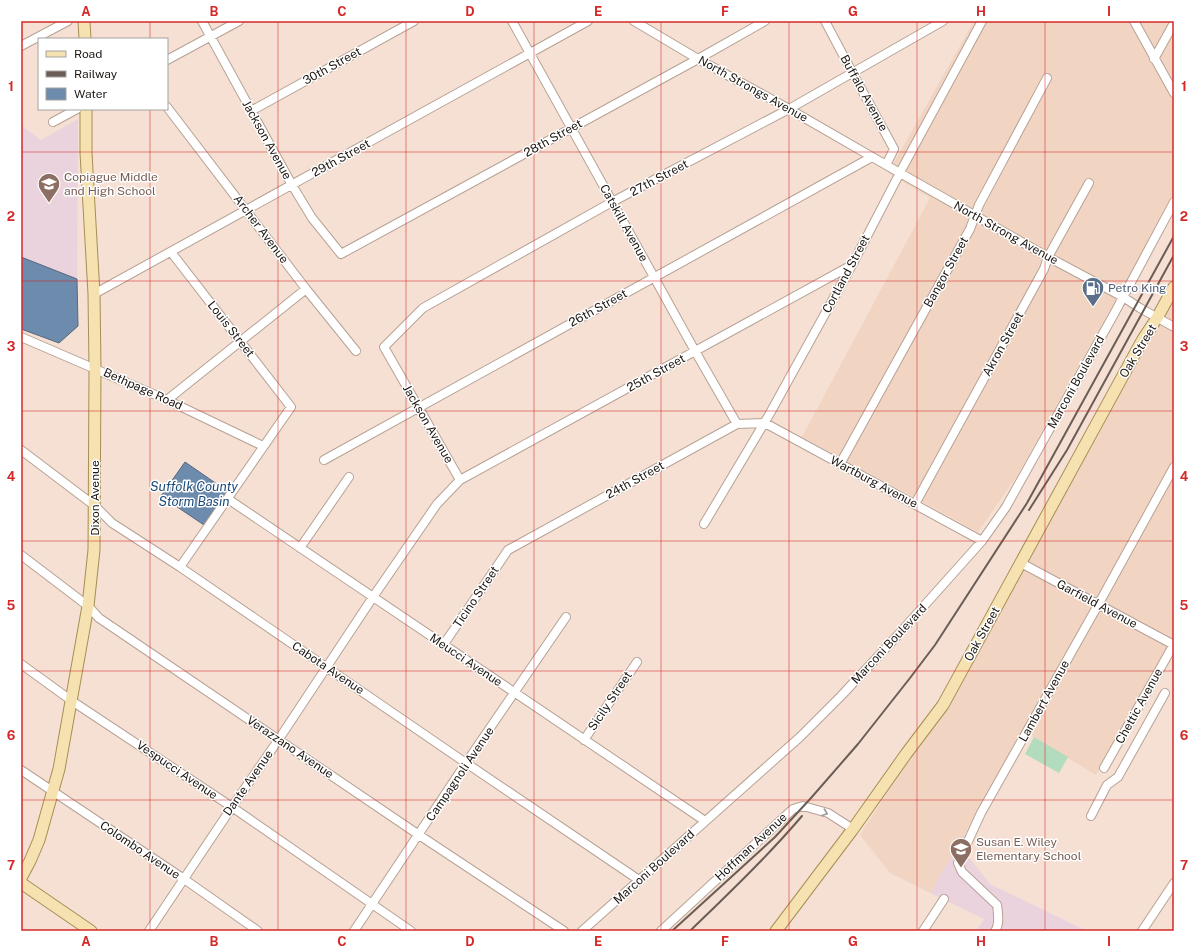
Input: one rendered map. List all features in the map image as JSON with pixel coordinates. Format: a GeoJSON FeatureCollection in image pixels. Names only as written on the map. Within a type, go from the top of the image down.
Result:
{"type":"FeatureCollection","features":[{"type":"Feature","properties":{"kind":"main road"},"geometry":{"type":"LineString","coordinates":[[84,21],[85,38]]}},
{"type":"Feature","properties":{"kind":"main road","name":"Dixon Avenue"},"geometry":{"type":"LineString","coordinates":[[21,878],[39,840],[59,769],[88,606],[94,550],[94,294],[86,153],[86,110]]}},
{"type":"Feature","properties":{"kind":"main road","name":"Oak Street"},"geometry":{"type":"LineString","coordinates":[[776,931],[853,829],[943,705],[1143,339],[1157,318],[1174,287]]}},
{"type":"Feature","properties":{"kind":"main road"},"geometry":{"type":"LineString","coordinates":[[21,883],[91,931]]}},
{"type":"Feature","properties":{"kind":"street"},"geometry":{"type":"LineString","coordinates":[[21,46],[68,21]]}},
{"type":"Feature","properties":{"kind":"street","name":"Jackson Avenue"},"geometry":{"type":"LineString","coordinates":[[202,21],[292,185],[312,218],[341,254]]}},
{"type":"Feature","properties":{"kind":"street"},"geometry":{"type":"LineString","coordinates":[[168,59],[239,21]]}},
{"type":"Feature","properties":{"kind":"street","name":"30th Street"},"geometry":{"type":"LineString","coordinates":[[251,111],[414,21]]}},
{"type":"Feature","properties":{"kind":"street","name":"Catskill Avenue"},"geometry":{"type":"LineString","coordinates":[[512,21],[737,424]]}},
{"type":"Feature","properties":{"kind":"street","name":"29th Street"},"geometry":{"type":"LineString","coordinates":[[94,294],[588,21]]}},
{"type":"Feature","properties":{"kind":"street","name":"North Strongs Avenue"},"geometry":{"type":"LineString","coordinates":[[634,21],[698,59],[872,157]]}},
{"type":"Feature","properties":{"kind":"street","name":"28th Street"},"geometry":{"type":"LineString","coordinates":[[341,254],[765,21]]}},
{"type":"Feature","properties":{"kind":"street","name":"Buffalo Avenue"},"geometry":{"type":"LineString","coordinates":[[825,21],[894,149],[886,165]]}},
{"type":"Feature","properties":{"kind":"street","name":"27th Street"},"geometry":{"type":"LineString","coordinates":[[384,347],[423,308],[612,202],[789,109],[943,21]]}},
{"type":"Feature","properties":{"kind":"street","name":"Cortland Street"},"geometry":{"type":"LineString","coordinates":[[704,524],[765,423],[852,265],[982,21]]}},
{"type":"Feature","properties":{"kind":"street"},"geometry":{"type":"LineString","coordinates":[[1134,21],[1174,93]]}},
{"type":"Feature","properties":{"kind":"street"},"geometry":{"type":"LineString","coordinates":[[1154,59],[1174,23]]}},
{"type":"Feature","properties":{"kind":"street","name":"Bangor Street"},"geometry":{"type":"LineString","coordinates":[[840,464],[966,236],[979,205],[1047,78]]}},
{"type":"Feature","properties":{"kind":"street","name":"Archer Avenue"},"geometry":{"type":"LineString","coordinates":[[168,108],[306,289],[356,351]]}},
{"type":"Feature","properties":{"kind":"street"},"geometry":{"type":"LineString","coordinates":[[53,122],[75,110]]}},
{"type":"Feature","properties":{"kind":"street","name":"North Strong Avenue"},"geometry":{"type":"LineString","coordinates":[[872,157],[1174,327]]}},
{"type":"Feature","properties":{"kind":"street","name":"26th Street"},"geometry":{"type":"LineString","coordinates":[[324,460],[872,157]]}},
{"type":"Feature","properties":{"kind":"street","name":"Akron Street"},"geometry":{"type":"LineString","coordinates":[[915,504],[1044,269],[1048,257],[1089,183]]}},
{"type":"Feature","properties":{"kind":"street","name":"Marconi Boulevard"},"geometry":{"type":"LineString","coordinates":[[582,931],[800,737],[898,635],[982,541],[1006,508],[1174,202]]}},
{"type":"Feature","properties":{"kind":"street","name":"Louis Street"},"geometry":{"type":"LineString","coordinates":[[171,252],[291,407],[263,446]]}},
{"type":"Feature","properties":{"kind":"street","name":"25th Street"},"geometry":{"type":"LineString","coordinates":[[460,480],[852,265]]}},
{"type":"Feature","properties":{"kind":"street"},"geometry":{"type":"LineString","coordinates":[[167,400],[306,289]]}},
{"type":"Feature","properties":{"kind":"street","name":"Bethpage Road"},"geometry":{"type":"LineString","coordinates":[[21,337],[167,400],[263,446]]}},
{"type":"Feature","properties":{"kind":"street","name":"Jackson Avenue"},"geometry":{"type":"LineString","coordinates":[[384,347],[460,480]]}},
{"type":"Feature","properties":{"kind":"street","name":"Wartburg Avenue"},"geometry":{"type":"LineString","coordinates":[[765,423],[982,541]]}},
{"type":"Feature","properties":{"kind":"street","name":"24th Street"},"geometry":{"type":"LineString","coordinates":[[508,550],[737,424],[765,423]]}},
{"type":"Feature","properties":{"kind":"street"},"geometry":{"type":"LineString","coordinates":[[180,567],[263,446]]}},
{"type":"Feature","properties":{"kind":"street","name":"Cabota Avenue"},"geometry":{"type":"LineString","coordinates":[[21,450],[95,506],[112,522],[639,880]]}},
{"type":"Feature","properties":{"kind":"street","name":"Lambert Avenue"},"geometry":{"type":"LineString","coordinates":[[995,931],[998,928],[997,905],[962,872],[958,863],[981,813],[1174,466]]}},
{"type":"Feature","properties":{"kind":"street"},"geometry":{"type":"LineString","coordinates":[[300,548],[349,477]]}},
{"type":"Feature","properties":{"kind":"street","name":"Dante Avenue"},"geometry":{"type":"LineString","coordinates":[[149,931],[437,504],[460,480]]}},
{"type":"Feature","properties":{"kind":"street","name":"Meucci Avenue"},"geometry":{"type":"LineString","coordinates":[[228,499],[705,821]]}},
{"type":"Feature","properties":{"kind":"street","name":"Ticino Street"},"geometry":{"type":"LineString","coordinates":[[444,644],[508,550]]}},
{"type":"Feature","properties":{"kind":"street","name":"Verazzano Avenue"},"geometry":{"type":"LineString","coordinates":[[21,555],[88,606],[99,618],[419,835],[564,931]]}},
{"type":"Feature","properties":{"kind":"street","name":"Garfield Avenue"},"geometry":{"type":"LineString","coordinates":[[1021,563],[1174,645]]}},
{"type":"Feature","properties":{"kind":"street","name":"Campagnoli Avenue"},"geometry":{"type":"LineString","coordinates":[[354,931],[566,617]]}},
{"type":"Feature","properties":{"kind":"street","name":"Chettic Avenue"},"geometry":{"type":"LineString","coordinates":[[1104,768],[1174,645]]}},
{"type":"Feature","properties":{"kind":"street","name":"Sicily Street"},"geometry":{"type":"LineString","coordinates":[[584,740],[637,662]]}},
{"type":"Feature","properties":{"kind":"street","name":"Vespucci Avenue"},"geometry":{"type":"LineString","coordinates":[[21,664],[72,701],[232,807],[411,931]]}},
{"type":"Feature","properties":{"kind":"street"},"geometry":{"type":"LineString","coordinates":[[1091,816],[1107,785],[1118,777],[1165,693]]}},
{"type":"Feature","properties":{"kind":"street","name":"Colombo Avenue"},"geometry":{"type":"LineString","coordinates":[[21,770],[184,879],[258,931]]}},
{"type":"Feature","properties":{"kind":"street","name":"Hoffman Avenue"},"geometry":{"type":"LineString","coordinates":[[661,931],[793,809],[803,806],[828,813],[853,829]]}},
{"type":"Feature","properties":{"kind":"street"},"geometry":{"type":"LineString","coordinates":[[1142,931],[1174,883]]}},
{"type":"Feature","properties":{"kind":"street"},"geometry":{"type":"LineString","coordinates":[[923,931],[944,899]]}},
{"type":"Feature","properties":{"kind":"shaded area"},"geometry":{"type":"Polygon","coordinates":[[[974,21],[1174,21],[1174,196],[1017,476],[978,532],[802,437],[930,198],[888,173],[974,21]]]}},
{"type":"Feature","properties":{"kind":"shaded area","name":"Copiague Middle and High School"},"geometry":{"type":"Polygon","coordinates":[[[78,119],[77,279],[21,257],[21,125],[41,140],[78,119]]]}},
{"type":"Feature","properties":{"kind":"shaded area"},"geometry":{"type":"Polygon","coordinates":[[[1174,275],[1174,652],[1167,648],[1096,775],[1025,732],[930,893],[890,873],[860,835],[946,701],[1174,275]]]}},
{"type":"Feature","properties":{"kind":"shaded area","name":"Susan E. Wiley Elementary School"},"geometry":{"type":"Polygon","coordinates":[[[964,835],[974,840],[966,854],[990,884],[1087,931],[976,931],[984,919],[930,893],[964,835]]]}},
{"type":"Feature","properties":{"kind":"green space"},"geometry":{"type":"Polygon","coordinates":[[[1034,737],[1068,757],[1059,773],[1025,754],[1034,737]]]}},
{"type":"Feature","properties":{"kind":"water"},"geometry":{"type":"Polygon","coordinates":[[[21,257],[77,279],[78,326],[59,343],[21,329],[21,257]]]}},
{"type":"Feature","properties":{"kind":"water","name":"Suffolk County Storm Basin"},"geometry":{"type":"Polygon","coordinates":[[[185,462],[227,491],[204,525],[161,496],[185,462]]]}},
{"type":"Feature","properties":{"kind":"railway"},"geometry":{"type":"LineString","coordinates":[[672,931],[775,837],[811,798],[858,744],[935,645],[1027,503],[1174,236]]}},
{"type":"Feature","properties":{"kind":"railway"},"geometry":{"type":"LineString","coordinates":[[1029,510],[1067,450],[1174,255]]}},
{"type":"Feature","properties":{"kind":"railway"},"geometry":{"type":"LineString","coordinates":[[690,931],[761,861],[802,816]]}},
{"type":"Feature","properties":{"kind":"place","name":"Copiague Middle and High School"},"geometry":{"type":"Point","coordinates":[49,204]}},
{"type":"Feature","properties":{"kind":"place","name":"Petro King"},"geometry":{"type":"Point","coordinates":[1093,308]}},
{"type":"Feature","properties":{"kind":"place","name":"Susan E. Wiley Elementary School"},"geometry":{"type":"Point","coordinates":[961,868]}}]}
